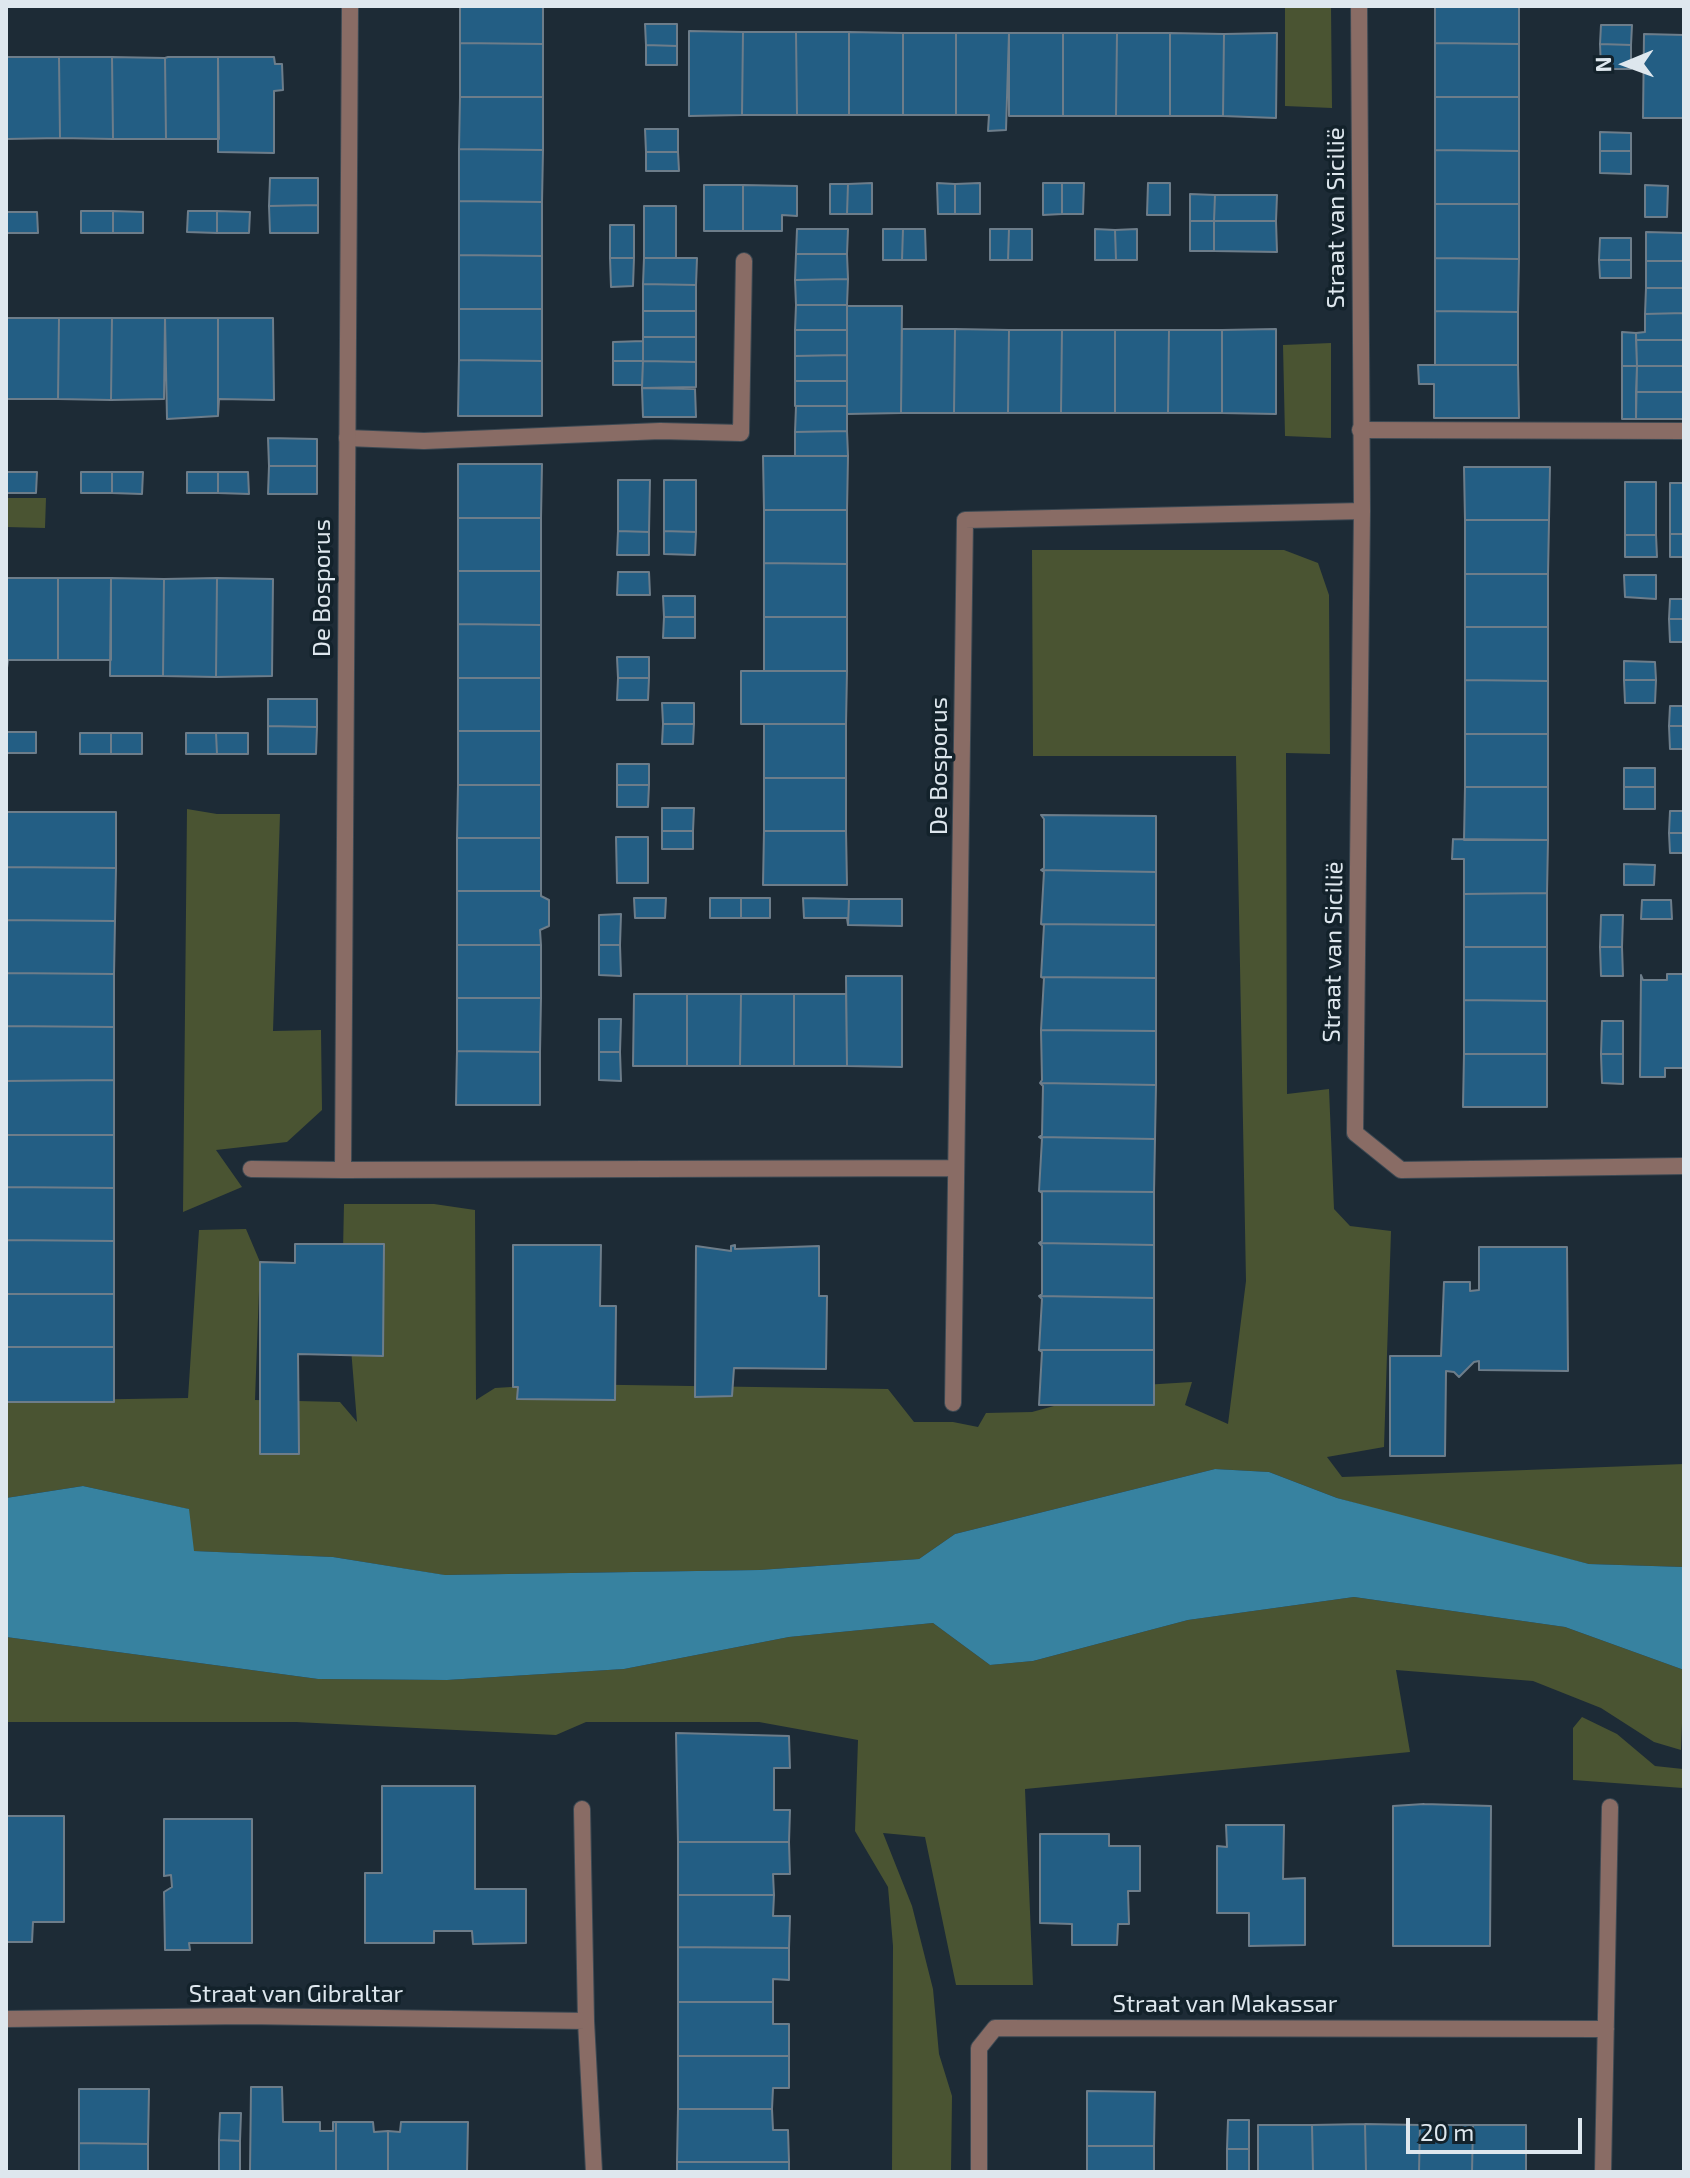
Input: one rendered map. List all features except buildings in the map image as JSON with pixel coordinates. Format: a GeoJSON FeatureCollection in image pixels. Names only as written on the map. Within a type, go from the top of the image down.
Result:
{"type":"FeatureCollection","features":[{"type":"Feature","properties":{"kind":"street","name":"De Bosporus"},"geometry":{"type":"LineString","coordinates":[[343,1170],[350,6]]}},
{"type":"Feature","properties":{"kind":"street","name":"Straat van Sicilië"},"geometry":{"type":"LineString","coordinates":[[1359,6],[1362,511],[1355,1133],[1401,1170],[1684,1166]]}},
{"type":"Feature","properties":{"kind":"street"},"geometry":{"type":"LineString","coordinates":[[347,438],[424,441],[660,431],[741,433],[744,261]]}},
{"type":"Feature","properties":{"kind":"street"},"geometry":{"type":"LineString","coordinates":[[1360,430],[1684,431]]}},
{"type":"Feature","properties":{"kind":"street","name":"De Bosporus"},"geometry":{"type":"LineString","coordinates":[[953,1403],[965,520],[1362,511]]}},
{"type":"Feature","properties":{"kind":"street"},"geometry":{"type":"LineString","coordinates":[[251,1169],[954,1168]]}},
{"type":"Feature","properties":{"kind":"street"},"geometry":{"type":"LineString","coordinates":[[1603,2172],[1610,1807]]}},
{"type":"Feature","properties":{"kind":"street"},"geometry":{"type":"LineString","coordinates":[[582,1809],[586,2021],[594,2172]]}},
{"type":"Feature","properties":{"kind":"street","name":"Straat van Gibraltar"},"geometry":{"type":"LineString","coordinates":[[6,2019],[260,2016],[586,2021]]}},
{"type":"Feature","properties":{"kind":"street","name":"Straat van Makassar"},"geometry":{"type":"LineString","coordinates":[[979,2172],[979,2048],[995,2028],[1606,2029]]}},
{"type":"Feature","properties":{"kind":"green space"},"geometry":{"type":"Polygon","coordinates":[[[1285,6],[1331,6],[1332,108],[1285,106],[1285,6]]]}},
{"type":"Feature","properties":{"kind":"green space"},"geometry":{"type":"Polygon","coordinates":[[[1331,343],[1331,438],[1285,436],[1283,345],[1331,343]]]}},
{"type":"Feature","properties":{"kind":"green space"},"geometry":{"type":"Polygon","coordinates":[[[6,498],[46,498],[45,528],[6,527],[6,498]]]}},
{"type":"Feature","properties":{"kind":"green space"},"geometry":{"type":"Polygon","coordinates":[[[1032,550],[1284,550],[1318,563],[1329,595],[1330,754],[1286,753],[1287,1094],[1329,1089],[1334,1209],[1350,1226],[1391,1231],[1384,1447],[1327,1457],[1342,1477],[1684,1464],[1684,1567],[1589,1564],[1457,1532],[1337,1498],[1269,1472],[1215,1469],[955,1534],[919,1559],[759,1570],[444,1575],[333,1557],[193,1551],[188,1509],[83,1486],[6,1498],[6,1401],[188,1398],[199,1230],[246,1229],[260,1262],[255,1400],[340,1402],[357,1422],[343,1251],[344,1204],[434,1204],[475,1210],[476,1400],[495,1388],[559,1384],[888,1389],[914,1422],[953,1422],[978,1427],[986,1413],[1032,1412],[1127,1386],[1192,1382],[1185,1405],[1228,1424],[1246,1281],[1236,756],[1033,756],[1032,550]]]}},
{"type":"Feature","properties":{"kind":"green space"},"geometry":{"type":"Polygon","coordinates":[[[187,809],[217,814],[280,814],[273,1031],[321,1030],[322,1110],[287,1142],[216,1150],[242,1187],[183,1212],[187,809]]]}},
{"type":"Feature","properties":{"kind":"green space"},"geometry":{"type":"Polygon","coordinates":[[[1354,1597],[1565,1627],[1684,1670],[1681,1750],[1654,1742],[1601,1708],[1533,1681],[1396,1670],[1410,1752],[1025,1789],[1033,1985],[956,1985],[925,1837],[883,1833],[912,1906],[933,1989],[939,2054],[952,2096],[951,2172],[892,2172],[893,1946],[888,1887],[855,1831],[858,1740],[759,1722],[586,1722],[556,1735],[296,1722],[6,1722],[6,1637],[318,1679],[447,1680],[624,1669],[789,1637],[933,1623],[990,1665],[1033,1661],[1188,1620],[1354,1597]]]}},
{"type":"Feature","properties":{"kind":"green space"},"geometry":{"type":"Polygon","coordinates":[[[1582,1717],[1617,1734],[1655,1766],[1683,1769],[1683,1788],[1573,1780],[1573,1728],[1582,1717]]]}},
{"type":"Feature","properties":{"kind":"water"},"geometry":{"type":"Polygon","coordinates":[[[1215,1469],[1269,1472],[1337,1498],[1589,1564],[1684,1567],[1684,1670],[1565,1627],[1354,1597],[1188,1620],[1033,1661],[990,1665],[933,1623],[789,1637],[624,1669],[447,1680],[318,1679],[6,1637],[6,1498],[83,1486],[189,1509],[194,1551],[333,1557],[445,1575],[759,1570],[919,1559],[955,1534],[1215,1469]]]}}]}
